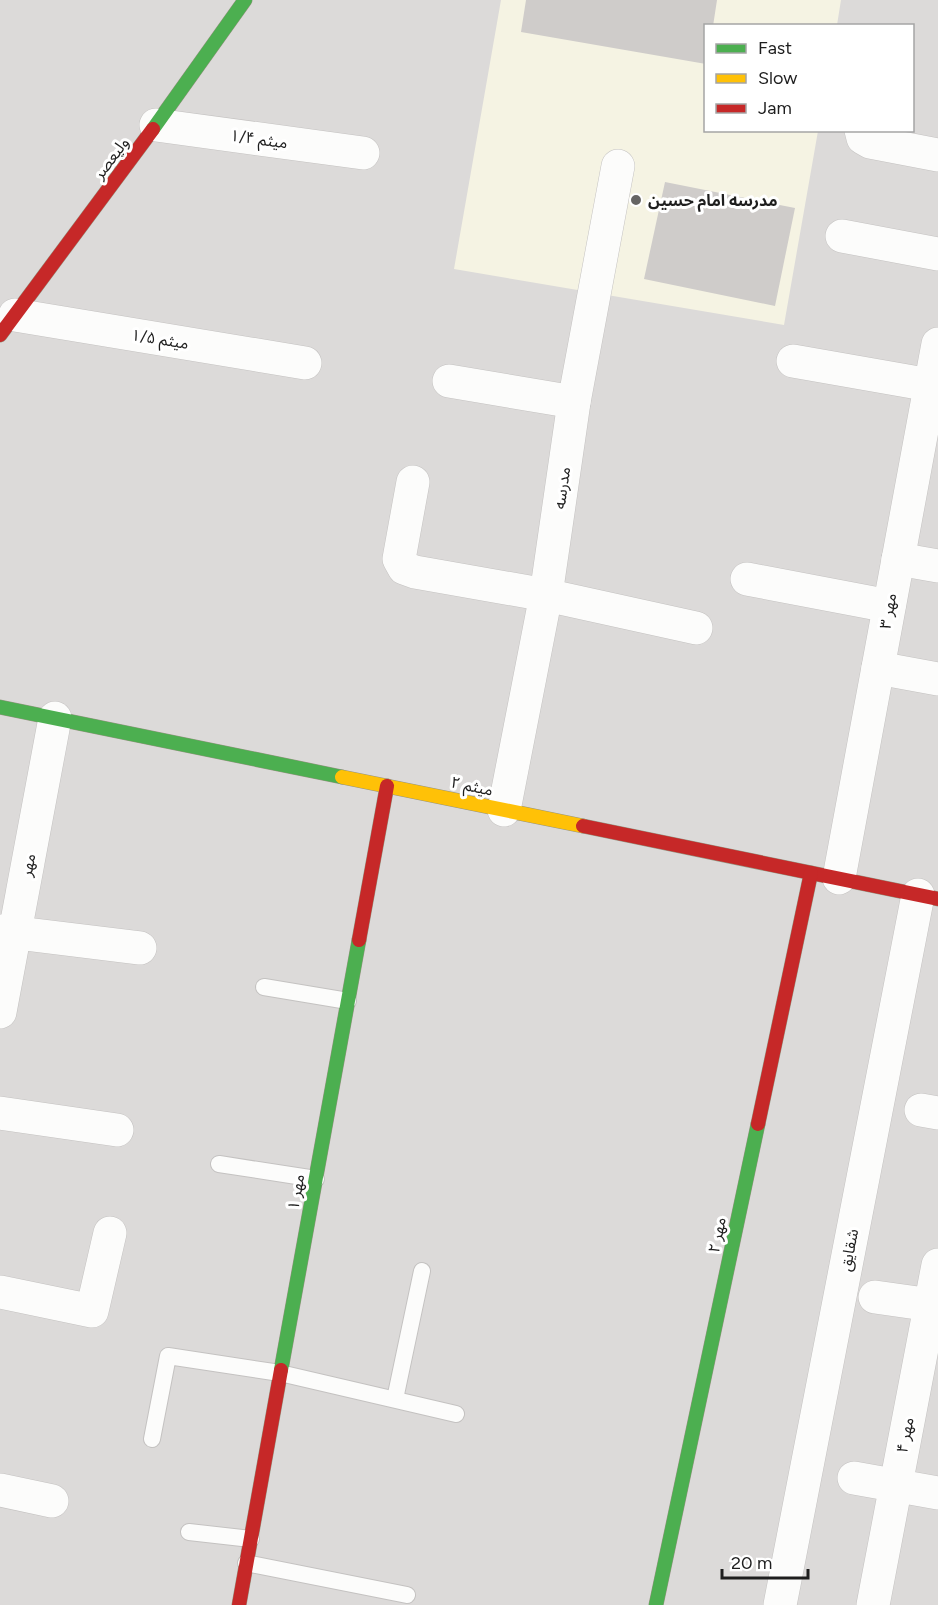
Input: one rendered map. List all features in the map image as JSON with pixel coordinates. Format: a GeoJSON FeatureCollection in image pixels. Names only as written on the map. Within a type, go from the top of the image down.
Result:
{"type":"FeatureCollection","features":[{"type":"Feature","properties":{"kind":"street","name":"ولیعصر"},"geometry":{"type":"LineString","coordinates":[[7,325],[156,125],[245,0]]}},
{"type":"Feature","properties":{"kind":"street","name":"میثم ۱/۴"},"geometry":{"type":"LineString","coordinates":[[156,125],[363,153]]}},
{"type":"Feature","properties":{"kind":"street"},"geometry":{"type":"LineString","coordinates":[[862,132],[863,138],[870,142],[938,155]]}},
{"type":"Feature","properties":{"kind":"street","name":"مدرسه"},"geometry":{"type":"LineString","coordinates":[[504,810],[546,595],[574,402],[618,166]]}},
{"type":"Feature","properties":{"kind":"street"},"geometry":{"type":"LineString","coordinates":[[842,236],[938,254]]}},
{"type":"Feature","properties":{"kind":"street","name":"میثم ۱/۵"},"geometry":{"type":"LineString","coordinates":[[7,325],[305,363]]}},
{"type":"Feature","properties":{"kind":"street"},"geometry":{"type":"LineString","coordinates":[[793,361],[936,360]]}},
{"type":"Feature","properties":{"kind":"street","name":"مهر ۳"},"geometry":{"type":"LineString","coordinates":[[825,875],[878,668],[898,559],[925,485],[936,360]]}},
{"type":"Feature","properties":{"kind":"street"},"geometry":{"type":"LineString","coordinates":[[449,381],[574,402]]}},
{"type":"Feature","properties":{"kind":"street"},"geometry":{"type":"LineString","coordinates":[[413,482],[399,559],[404,568],[415,572],[546,595],[696,628]]}},
{"type":"Feature","properties":{"kind":"street"},"geometry":{"type":"LineString","coordinates":[[898,559],[938,566]]}},
{"type":"Feature","properties":{"kind":"street"},"geometry":{"type":"LineString","coordinates":[[747,579],[889,606]]}},
{"type":"Feature","properties":{"kind":"street"},"geometry":{"type":"LineString","coordinates":[[878,668],[938,679]]}},
{"type":"Feature","properties":{"kind":"street","name":"میثم ۲"},"geometry":{"type":"LineString","coordinates":[[0,706],[928,897]]}},
{"type":"Feature","properties":{"kind":"street","name":"مهر"},"geometry":{"type":"LineString","coordinates":[[0,1012],[7,932],[55,718]]}},
{"type":"Feature","properties":{"kind":"street","name":"مهر ۱"},"geometry":{"type":"LineString","coordinates":[[238,1605],[387,786]]}},
{"type":"Feature","properties":{"kind":"street","name":"مهر ۲"},"geometry":{"type":"LineString","coordinates":[[656,1605],[825,875]]}},
{"type":"Feature","properties":{"kind":"street","name":"شقایق"},"geometry":{"type":"LineString","coordinates":[[780,1605],[928,897]]}},
{"type":"Feature","properties":{"kind":"street"},"geometry":{"type":"LineString","coordinates":[[7,932],[140,948]]}},
{"type":"Feature","properties":{"kind":"street"},"geometry":{"type":"LineString","coordinates":[[0,1113],[117,1130]]}},
{"type":"Feature","properties":{"kind":"street"},"geometry":{"type":"LineString","coordinates":[[0,1292],[92,1311],[110,1233]]}},
{"type":"Feature","properties":{"kind":"street","name":"مهر ۴"},"geometry":{"type":"LineString","coordinates":[[873,1605],[934,1306],[938,1265]]}},
{"type":"Feature","properties":{"kind":"street"},"geometry":{"type":"LineString","coordinates":[[875,1297],[934,1306]]}},
{"type":"Feature","properties":{"kind":"street"},"geometry":{"type":"LineString","coordinates":[[854,1478],[938,1493]]}},
{"type":"Feature","properties":{"kind":"street"},"geometry":{"type":"LineString","coordinates":[[0,1490],[52,1501]]}},
{"type":"Feature","properties":{"kind":"lane"},"geometry":{"type":"LineString","coordinates":[[264,987],[348,1001]]}},
{"type":"Feature","properties":{"kind":"lane"},"geometry":{"type":"LineString","coordinates":[[219,1164],[316,1179]]}},
{"type":"Feature","properties":{"kind":"lane"},"geometry":{"type":"LineString","coordinates":[[395,1399],[422,1272]]}},
{"type":"Feature","properties":{"kind":"lane"},"geometry":{"type":"LineString","coordinates":[[152,1439],[168,1356],[280,1373],[456,1414]]}},
{"type":"Feature","properties":{"kind":"lane"},"geometry":{"type":"LineString","coordinates":[[189,1532],[251,1539]]}},
{"type":"Feature","properties":{"kind":"lane"},"geometry":{"type":"LineString","coordinates":[[246,1563],[407,1595]]}},
{"type":"Feature","properties":{"kind":"shaded area"},"geometry":{"type":"Polygon","coordinates":[[[0,0],[938,0],[938,1605],[0,1605],[0,0]]]}},
{"type":"Feature","properties":{"kind":"shaded area","name":"مدرسه امام حسین"},"geometry":{"type":"Polygon","coordinates":[[[501,0],[841,0],[837,24],[704,24],[704,132],[818,132],[784,325],[454,269],[501,0]]]}},
{"type":"Feature","properties":{"kind":"building"},"geometry":{"type":"Polygon","coordinates":[[[526,0],[717,0],[713,24],[704,24],[704,64],[521,32],[526,0]]]}},
{"type":"Feature","properties":{"kind":"building"},"geometry":{"type":"Polygon","coordinates":[[[665,182],[795,208],[775,306],[644,279],[665,182]]]}},
{"type":"Feature","properties":{"kind":"traffic: fast"},"geometry":{"type":"LineString","coordinates":[[153,129],[245,0]]}},
{"type":"Feature","properties":{"kind":"traffic: fast"},"geometry":{"type":"LineString","coordinates":[[0,707],[342,777]]}},
{"type":"Feature","properties":{"kind":"traffic: fast"},"geometry":{"type":"LineString","coordinates":[[281,1370],[359,940]]}},
{"type":"Feature","properties":{"kind":"traffic: fast"},"geometry":{"type":"LineString","coordinates":[[656,1605],[758,1124]]}},
{"type":"Feature","properties":{"kind":"traffic: slow"},"geometry":{"type":"LineString","coordinates":[[342,777],[583,826]]}},
{"type":"Feature","properties":{"kind":"traffic: jam"},"geometry":{"type":"LineString","coordinates":[[0,335],[153,129]]}},
{"type":"Feature","properties":{"kind":"traffic: jam"},"geometry":{"type":"LineString","coordinates":[[359,940],[387,786]]}},
{"type":"Feature","properties":{"kind":"traffic: jam"},"geometry":{"type":"LineString","coordinates":[[583,826],[938,899]]}},
{"type":"Feature","properties":{"kind":"traffic: jam"},"geometry":{"type":"LineString","coordinates":[[758,1124],[811,873]]}},
{"type":"Feature","properties":{"kind":"traffic: jam"},"geometry":{"type":"LineString","coordinates":[[239,1605],[281,1370]]}},
{"type":"Feature","properties":{"kind":"place","name":"مدرسه امام حسین"},"geometry":{"type":"Point","coordinates":[636,200]}}]}
